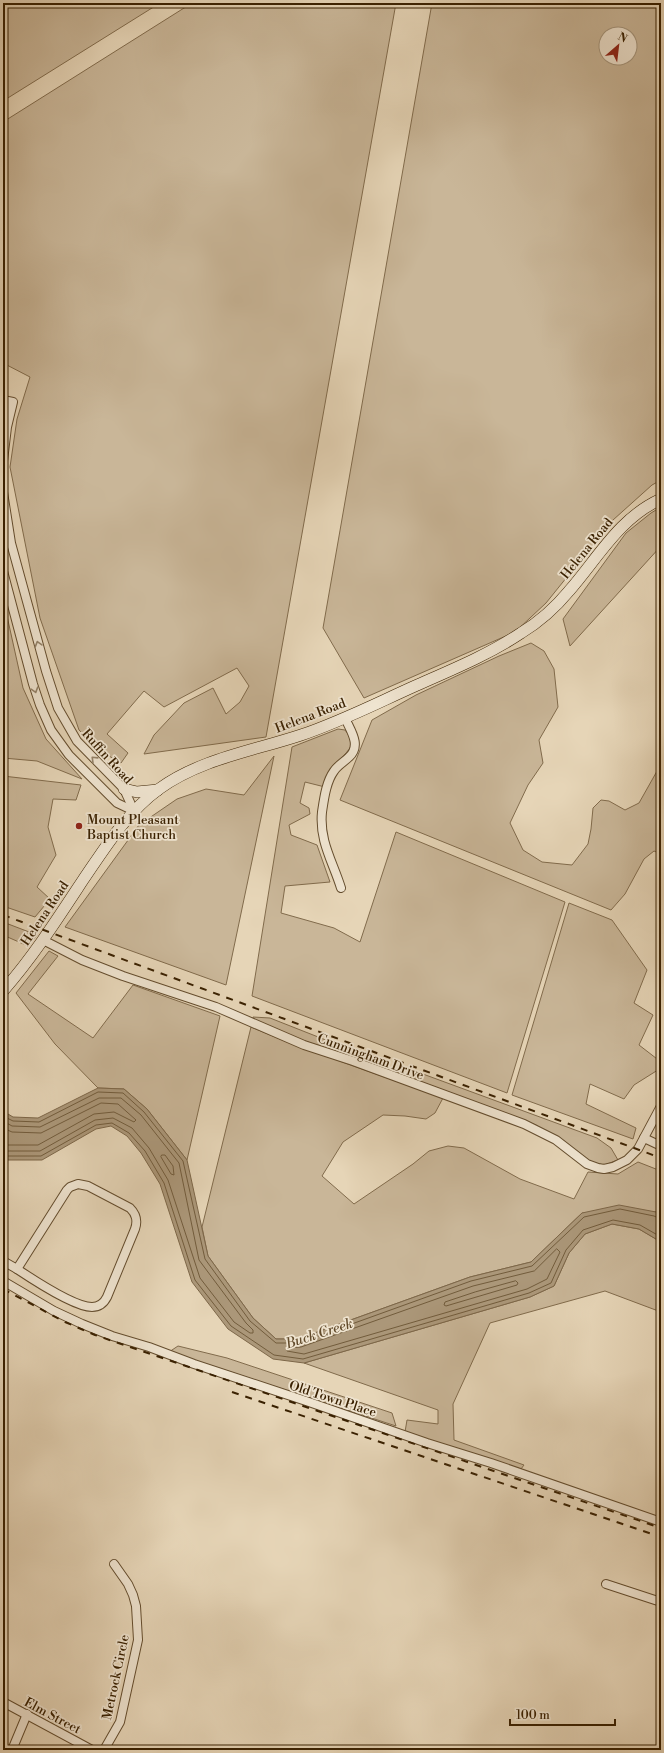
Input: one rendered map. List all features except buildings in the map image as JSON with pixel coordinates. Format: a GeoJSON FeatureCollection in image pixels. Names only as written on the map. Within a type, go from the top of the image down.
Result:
{"type":"FeatureCollection","features":[{"type":"Feature","properties":{"kind":"main road","name":"Helena Road"},"geometry":{"type":"LineString","coordinates":[[5,983],[42,940],[104,848],[134,811],[159,789],[186,773],[207,764],[280,742],[345,718],[480,656],[521,634],[558,604],[621,527],[638,512],[661,499]]}},
{"type":"Feature","properties":{"kind":"main road"},"geometry":{"type":"LineString","coordinates":[[124,789],[137,792],[159,789]]}},
{"type":"Feature","properties":{"kind":"street"},"geometry":{"type":"LineString","coordinates":[[3,400],[13,402],[7,427],[3,461]]}},
{"type":"Feature","properties":{"kind":"street","name":"Ruffin Road"},"geometry":{"type":"LineString","coordinates":[[3,492],[11,542],[46,671],[58,708],[77,741],[124,789],[134,811]]}},
{"type":"Feature","properties":{"kind":"street","name":"Ruffin Road"},"geometry":{"type":"LineString","coordinates":[[3,571],[33,684],[51,730],[69,755],[112,799],[134,811]]}},
{"type":"Feature","properties":{"kind":"street"},"geometry":{"type":"LineString","coordinates":[[341,888],[325,848],[322,834],[322,814],[330,777],[335,769],[349,757],[354,749],[354,736],[345,718]]}},
{"type":"Feature","properties":{"kind":"street","name":"Cunningham Drive"},"geometry":{"type":"LineString","coordinates":[[42,940],[82,960],[123,976],[216,1007],[304,1045],[353,1061],[524,1124],[556,1140],[591,1167],[604,1169],[621,1164],[638,1149],[661,1106]]}},
{"type":"Feature","properties":{"kind":"street"},"geometry":{"type":"LineString","coordinates":[[644,1138],[661,1146]]}},
{"type":"Feature","properties":{"kind":"street"},"geometry":{"type":"LineString","coordinates":[[3,1260],[40,1284],[86,1306],[92,1307],[101,1305],[106,1297],[135,1229],[137,1220],[134,1212],[124,1204],[88,1186],[78,1184],[70,1187],[17,1269]]}},
{"type":"Feature","properties":{"kind":"street","name":"Old Town Place"},"geometry":{"type":"LineString","coordinates":[[3,1281],[54,1311],[112,1336],[149,1347],[201,1367],[306,1401],[426,1443],[491,1463],[661,1522]]}},
{"type":"Feature","properties":{"kind":"street","name":"Metrock Circle"},"geometry":{"type":"LineString","coordinates":[[104,1750],[120,1722],[138,1640],[134,1600],[128,1584],[114,1564]]}},
{"type":"Feature","properties":{"kind":"street"},"geometry":{"type":"LineString","coordinates":[[606,1584],[661,1602]]}},
{"type":"Feature","properties":{"kind":"street","name":"Elm Street"},"geometry":{"type":"LineString","coordinates":[[3,1702],[92,1750]]}},
{"type":"Feature","properties":{"kind":"street"},"geometry":{"type":"LineString","coordinates":[[12,1750],[26,1714]]}},
{"type":"Feature","properties":{"kind":"shaded area"},"geometry":{"type":"Polygon","coordinates":[[[3,3],[160,3],[3,101],[3,3]]]}},
{"type":"Feature","properties":{"kind":"shaded area"},"geometry":{"type":"Polygon","coordinates":[[[192,3],[396,3],[266,737],[144,754],[154,735],[184,703],[213,688],[226,714],[240,702],[249,686],[237,668],[164,707],[144,691],[107,734],[128,753],[121,763],[102,752],[79,730],[40,618],[10,467],[17,419],[30,377],[3,363],[3,122],[192,3]]]}},
{"type":"Feature","properties":{"kind":"shaded area"},"geometry":{"type":"Polygon","coordinates":[[[432,3],[661,3],[661,480],[652,485],[613,520],[546,603],[515,632],[364,698],[323,628],[432,3]]]}},
{"type":"Feature","properties":{"kind":"shaded area"},"geometry":{"type":"Polygon","coordinates":[[[661,507],[661,546],[570,646],[563,619],[626,533],[661,507]]]}},
{"type":"Feature","properties":{"kind":"shaded area"},"geometry":{"type":"Polygon","coordinates":[[[3,598],[23,688],[46,739],[82,779],[37,761],[3,758],[3,598]]]}},
{"type":"Feature","properties":{"kind":"shaded area"},"geometry":{"type":"Polygon","coordinates":[[[531,643],[544,651],[554,669],[558,707],[539,740],[543,763],[528,785],[510,823],[523,850],[542,862],[572,865],[588,844],[593,808],[601,800],[609,801],[625,810],[639,803],[661,764],[661,854],[654,851],[644,859],[625,894],[611,910],[340,800],[372,720],[416,695],[499,656],[531,643]]]}},
{"type":"Feature","properties":{"kind":"shaded area"},"geometry":{"type":"Polygon","coordinates":[[[338,729],[345,730],[353,741],[351,745],[346,753],[331,768],[325,787],[305,782],[300,803],[309,808],[310,814],[289,825],[291,835],[317,845],[330,882],[285,886],[281,913],[334,928],[360,942],[396,832],[565,902],[507,1093],[252,996],[292,747],[338,729]]]}},
{"type":"Feature","properties":{"kind":"shaded area"},"geometry":{"type":"Polygon","coordinates":[[[274,756],[226,985],[65,927],[139,825],[177,799],[206,789],[244,795],[274,756]]]}},
{"type":"Feature","properties":{"kind":"shaded area"},"geometry":{"type":"Polygon","coordinates":[[[3,776],[81,785],[76,800],[53,799],[48,827],[56,855],[37,887],[50,899],[35,917],[3,906],[3,776]]]}},
{"type":"Feature","properties":{"kind":"shaded area"},"geometry":{"type":"Polygon","coordinates":[[[569,903],[612,920],[647,970],[634,1003],[653,1015],[639,1045],[661,1062],[661,1068],[634,1085],[624,1099],[590,1084],[586,1104],[636,1128],[633,1139],[512,1095],[569,903]]]}},
{"type":"Feature","properties":{"kind":"shaded area"},"geometry":{"type":"Polygon","coordinates":[[[3,922],[37,935],[28,946],[3,935],[3,922]]]}},
{"type":"Feature","properties":{"kind":"shaded area"},"geometry":{"type":"Polygon","coordinates":[[[49,951],[58,956],[28,994],[93,1038],[133,985],[220,1016],[187,1160],[147,1109],[124,1089],[98,1088],[55,1044],[16,993],[49,951]]]}},
{"type":"Feature","properties":{"kind":"shaded area"},"geometry":{"type":"Polygon","coordinates":[[[253,1017],[270,1018],[379,1061],[379,1067],[253,1021],[253,1017]]]}},
{"type":"Feature","properties":{"kind":"shaded area"},"geometry":{"type":"Polygon","coordinates":[[[251,1027],[292,1044],[443,1098],[435,1113],[426,1119],[383,1115],[343,1142],[322,1176],[354,1204],[413,1164],[429,1151],[448,1146],[464,1148],[520,1179],[574,1199],[588,1172],[618,1174],[638,1162],[661,1171],[661,1216],[656,1212],[582,1213],[531,1262],[470,1277],[298,1339],[276,1339],[253,1318],[208,1256],[202,1227],[251,1027]]]}},
{"type":"Feature","properties":{"kind":"shaded area"},"geometry":{"type":"Polygon","coordinates":[[[412,1070],[597,1138],[611,1148],[618,1160],[604,1165],[591,1162],[536,1125],[411,1078],[412,1070]]]}},
{"type":"Feature","properties":{"kind":"shaded area"},"geometry":{"type":"Polygon","coordinates":[[[612,1224],[639,1229],[661,1242],[661,1312],[605,1291],[490,1323],[453,1404],[454,1440],[524,1465],[521,1469],[405,1432],[407,1420],[438,1424],[438,1410],[304,1363],[530,1297],[554,1286],[569,1253],[585,1234],[612,1224]]]}},
{"type":"Feature","properties":{"kind":"shaded area"},"geometry":{"type":"Polygon","coordinates":[[[178,1346],[227,1358],[392,1413],[396,1426],[169,1352],[178,1346]]]}},
{"type":"Feature","properties":{"kind":"water","name":"Buck Creek"},"geometry":{"type":"Polygon","coordinates":[[[98,1088],[124,1089],[147,1109],[187,1160],[208,1256],[253,1318],[276,1339],[298,1339],[470,1277],[531,1262],[582,1213],[619,1205],[656,1212],[661,1216],[661,1242],[639,1229],[612,1224],[585,1234],[569,1253],[554,1286],[530,1297],[304,1363],[273,1359],[228,1329],[192,1282],[160,1184],[141,1153],[127,1136],[111,1126],[96,1129],[42,1160],[3,1160],[3,1111],[13,1117],[38,1118],[98,1088]]]}},
{"type":"Feature","properties":{"kind":"railway"},"geometry":{"type":"LineString","coordinates":[[3,915],[661,1158]]}},
{"type":"Feature","properties":{"kind":"railway"},"geometry":{"type":"LineString","coordinates":[[3,1289],[65,1322],[95,1335],[661,1528]]}},
{"type":"Feature","properties":{"kind":"railway"},"geometry":{"type":"LineString","coordinates":[[232,1392],[661,1537]]}},
{"type":"Feature","properties":{"kind":"place","name":"Mount Pleasant Baptist Church"},"geometry":{"type":"Point","coordinates":[79,826]}}]}
